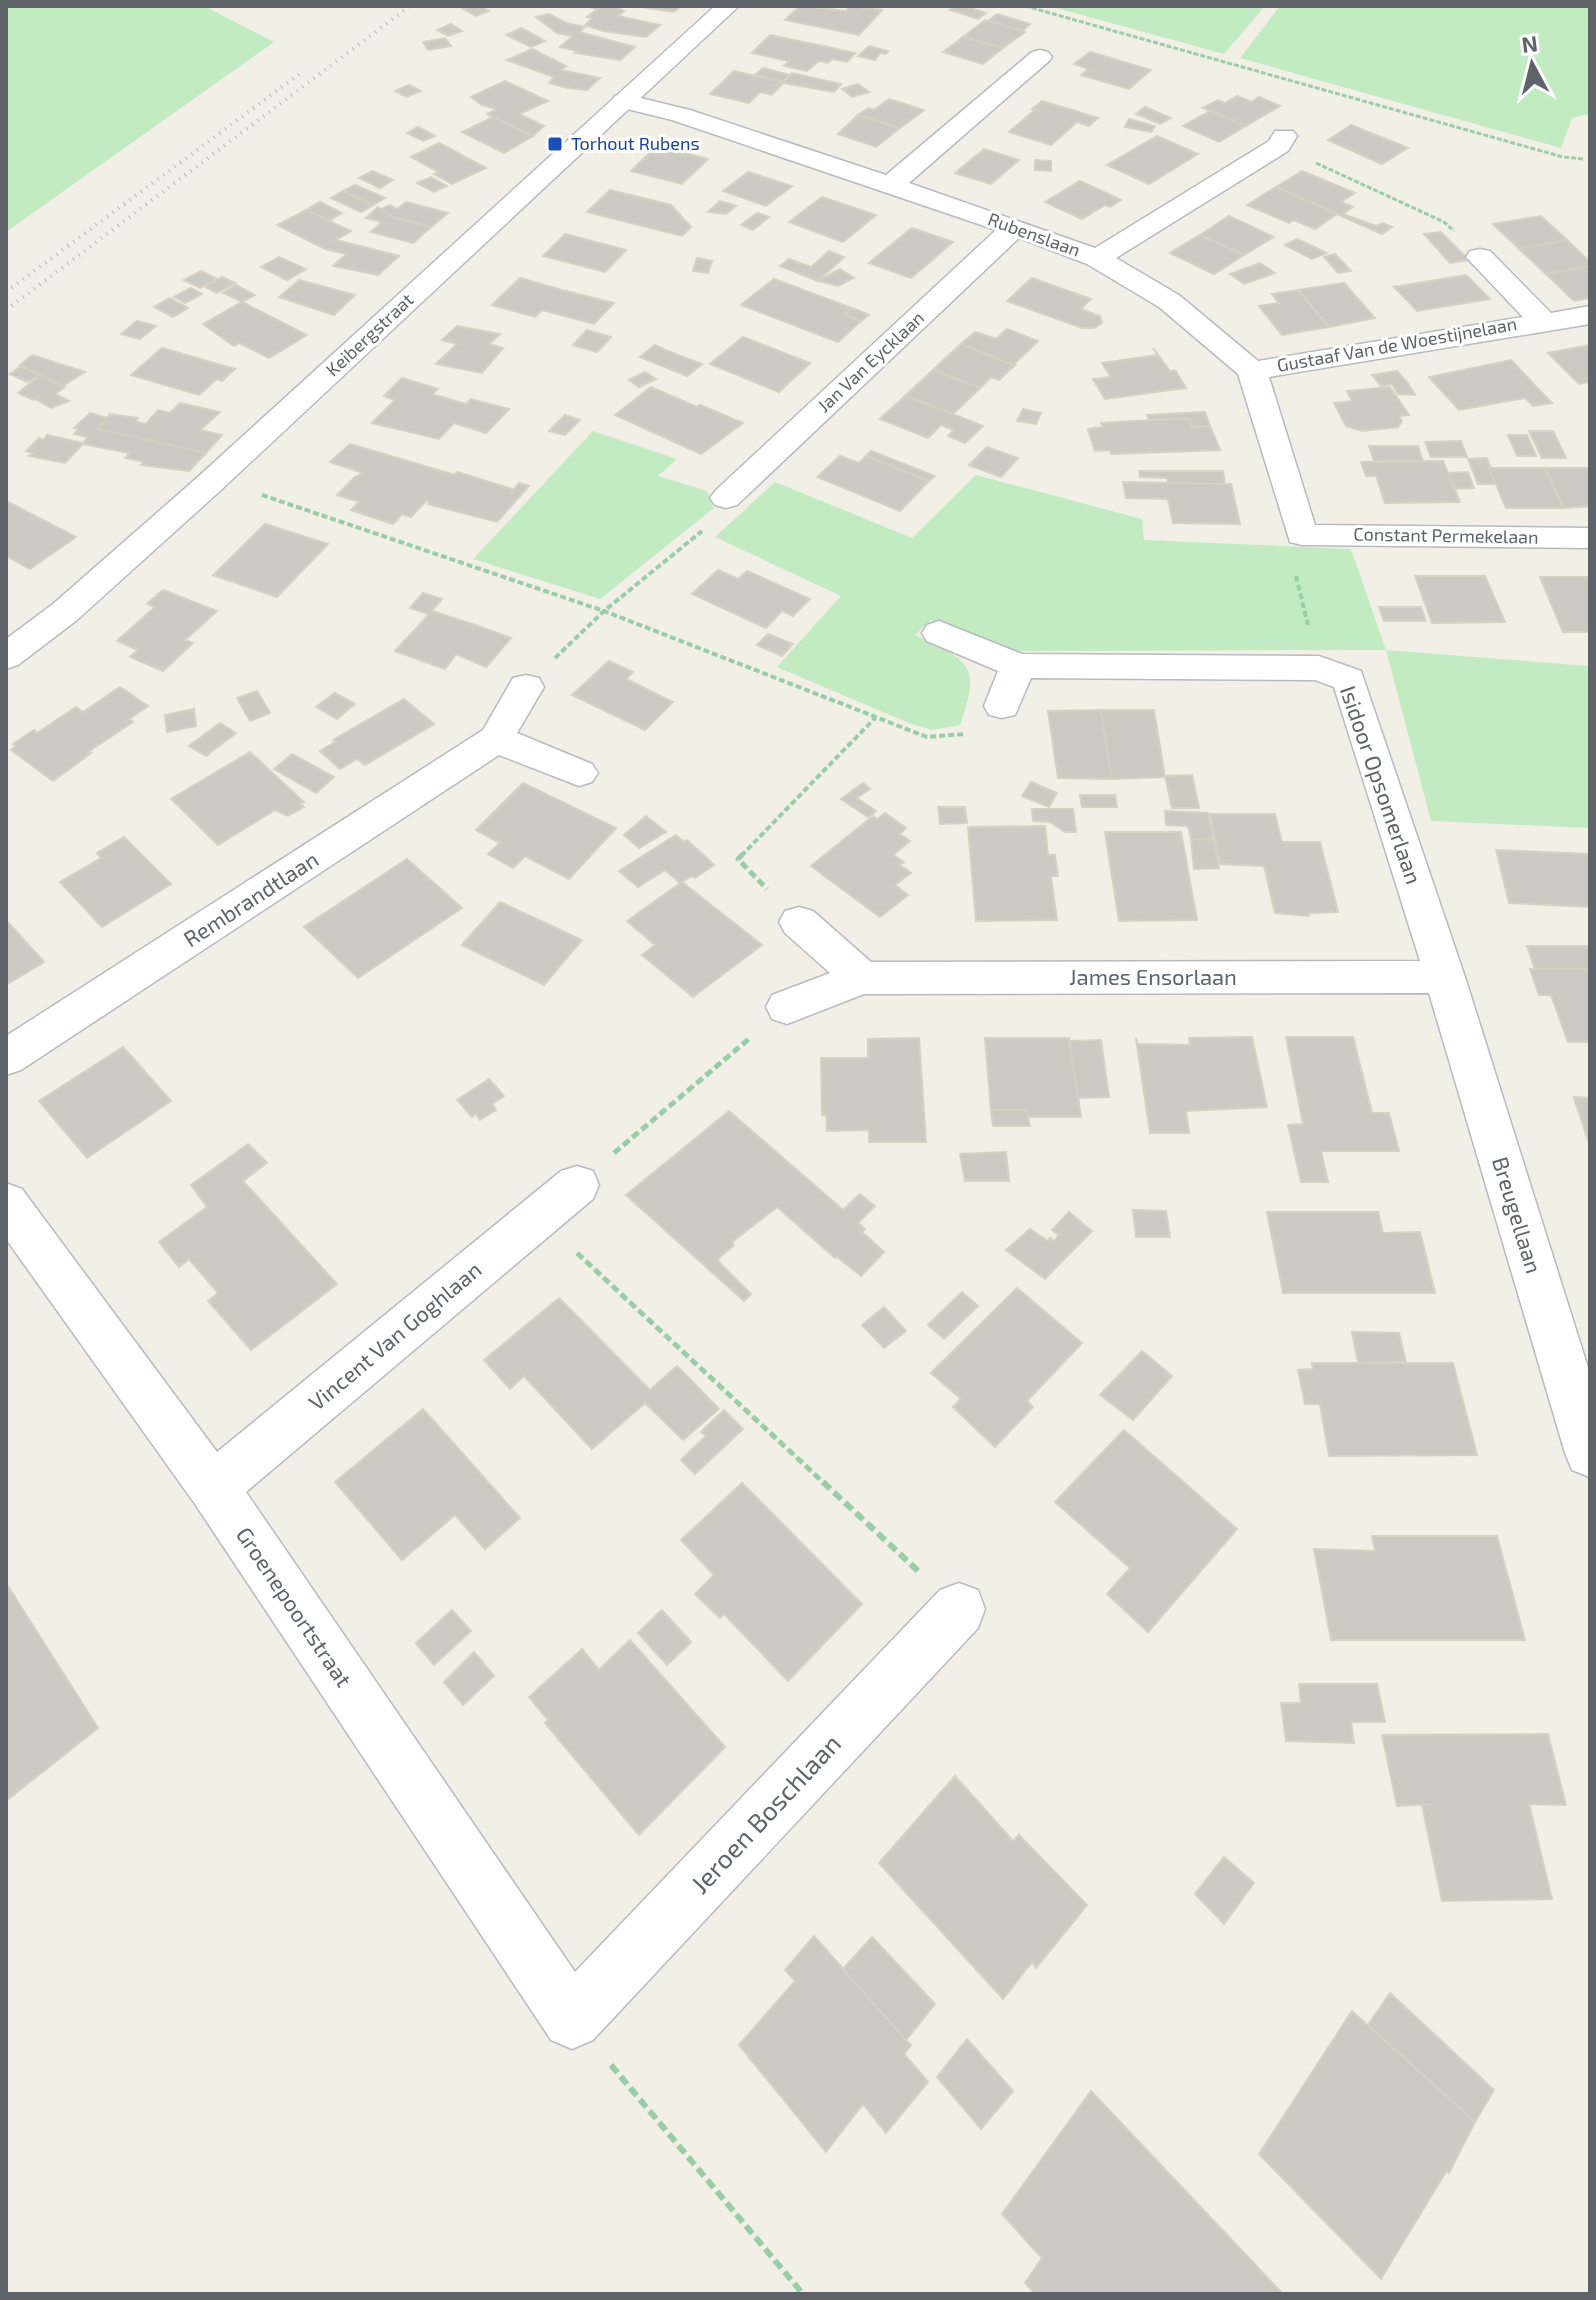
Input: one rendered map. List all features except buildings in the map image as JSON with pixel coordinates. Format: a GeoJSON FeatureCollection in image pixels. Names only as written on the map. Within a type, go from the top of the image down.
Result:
{"type":"FeatureCollection","features":[{"type":"Feature","properties":{"kind":"street","name":"Keibergstraat"},"geometry":{"type":"LineString","coordinates":[[6,657],[65,612],[210,483],[728,6]]}},
{"type":"Feature","properties":{"kind":"street"},"geometry":{"type":"LineString","coordinates":[[892,184],[1040,57]]}},
{"type":"Feature","properties":{"kind":"street","name":"Rubenslaan"},"geometry":{"type":"LineString","coordinates":[[624,101],[681,115],[892,184],[1097,258],[1169,301],[1252,371]]}},
{"type":"Feature","properties":{"kind":"street"},"geometry":{"type":"LineString","coordinates":[[1097,258],[1282,141]]}},
{"type":"Feature","properties":{"kind":"street","name":"Jan Van Eycklaan"},"geometry":{"type":"LineString","coordinates":[[726,498],[1015,227]]}},
{"type":"Feature","properties":{"kind":"street","name":"Gustaaf Van de Woestijnelaan"},"geometry":{"type":"LineString","coordinates":[[1480,257],[1542,320]]}},
{"type":"Feature","properties":{"kind":"street","name":"Gustaaf Van de Woestijnelaan"},"geometry":{"type":"LineString","coordinates":[[1252,371],[1542,320],[1590,315]]}},
{"type":"Feature","properties":{"kind":"street"},"geometry":{"type":"LineString","coordinates":[[1252,371],[1302,535]]}},
{"type":"Feature","properties":{"kind":"street","name":"Constant Permekelaan"},"geometry":{"type":"LineString","coordinates":[[1302,535],[1590,538]]}},
{"type":"Feature","properties":{"kind":"street","name":"Isidoor Opsomerlaan"},"geometry":{"type":"LineString","coordinates":[[939,633],[1018,666],[1319,668],[1349,680],[1445,977]]}},
{"type":"Feature","properties":{"kind":"street"},"geometry":{"type":"LineString","coordinates":[[1002,706],[1018,666]]}},
{"type":"Feature","properties":{"kind":"street","name":"Rembrandtlaan"},"geometry":{"type":"LineString","coordinates":[[6,1058],[496,739],[526,687]]}},
{"type":"Feature","properties":{"kind":"street"},"geometry":{"type":"LineString","coordinates":[[496,739],[579,773]]}},
{"type":"Feature","properties":{"kind":"street"},"geometry":{"type":"LineString","coordinates":[[799,922],[862,978]]}},
{"type":"Feature","properties":{"kind":"street","name":"James Ensorlaan"},"geometry":{"type":"LineString","coordinates":[[787,1007],[862,978],[1445,977]]}},
{"type":"Feature","properties":{"kind":"street","name":"Breugellaan"},"geometry":{"type":"LineString","coordinates":[[1445,977],[1590,1453]]}},
{"type":"Feature","properties":{"kind":"street","name":"Vincent Van Goghlaan"},"geometry":{"type":"LineString","coordinates":[[213,1487],[577,1185]]}},
{"type":"Feature","properties":{"kind":"street","name":"Groenepoortstraat"},"geometry":{"type":"LineString","coordinates":[[6,1203],[213,1487],[572,2019]]}},
{"type":"Feature","properties":{"kind":"street","name":"Jeroen Boschlaan"},"geometry":{"type":"LineString","coordinates":[[572,2019],[959,1609]]}},
{"type":"Feature","properties":{"kind":"path"},"geometry":{"type":"LineString","coordinates":[[1025,6],[1563,157],[1583,159]]}},
{"type":"Feature","properties":{"kind":"path"},"geometry":{"type":"LineString","coordinates":[[1282,141],[1444,222],[1480,257]]}},
{"type":"Feature","properties":{"kind":"path"},"geometry":{"type":"LineString","coordinates":[[250,491],[604,611],[927,737],[970,734],[992,723],[1002,706]]}},
{"type":"Feature","properties":{"kind":"path"},"geometry":{"type":"LineString","coordinates":[[526,687],[604,611],[719,517],[726,498]]}},
{"type":"Feature","properties":{"kind":"path"},"geometry":{"type":"LineString","coordinates":[[1302,535],[1290,553],[1319,668]]}},
{"type":"Feature","properties":{"kind":"path"},"geometry":{"type":"LineString","coordinates":[[738,859],[875,718]]}},
{"type":"Feature","properties":{"kind":"path"},"geometry":{"type":"LineString","coordinates":[[577,1185],[787,1007]]}},
{"type":"Feature","properties":{"kind":"path"},"geometry":{"type":"LineString","coordinates":[[539,1217],[959,1609]]}},
{"type":"Feature","properties":{"kind":"path"},"geometry":{"type":"LineString","coordinates":[[572,2019],[803,2294]]}},
{"type":"Feature","properties":{"kind":"green space"},"geometry":{"type":"Polygon","coordinates":[[[6,6],[204,6],[274,42],[6,232],[6,6]]]}},
{"type":"Feature","properties":{"kind":"green space"},"geometry":{"type":"Polygon","coordinates":[[[1049,6],[1265,6],[1224,54],[1049,6]]]}},
{"type":"Feature","properties":{"kind":"green space"},"geometry":{"type":"Polygon","coordinates":[[[1280,6],[1590,6],[1590,114],[1572,118],[1561,148],[1240,58],[1280,6]]]}},
{"type":"Feature","properties":{"kind":"green space"},"geometry":{"type":"Polygon","coordinates":[[[593,431],[677,459],[658,476],[707,491],[714,508],[600,599],[473,559],[593,431]]]}},
{"type":"Feature","properties":{"kind":"green space"},"geometry":{"type":"Polygon","coordinates":[[[976,475],[1142,519],[1144,540],[1351,549],[1386,650],[1008,651],[931,620],[915,635],[959,659],[970,677],[967,705],[960,725],[932,730],[777,667],[841,596],[715,537],[775,482],[912,538],[976,475]]]}},
{"type":"Feature","properties":{"kind":"green space"},"geometry":{"type":"Polygon","coordinates":[[[1386,650],[1589,666],[1590,828],[1431,821],[1386,650]]]}},
{"type":"Feature","properties":{"kind":"railway"},"geometry":{"type":"LineString","coordinates":[[6,310],[410,6]]}},
{"type":"Feature","properties":{"kind":"railway"},"geometry":{"type":"LineString","coordinates":[[6,292],[302,72]]}},
{"type":"Feature","properties":{"kind":"place","name":"Torhout Rubens"},"geometry":{"type":"Point","coordinates":[555,144]}}]}
